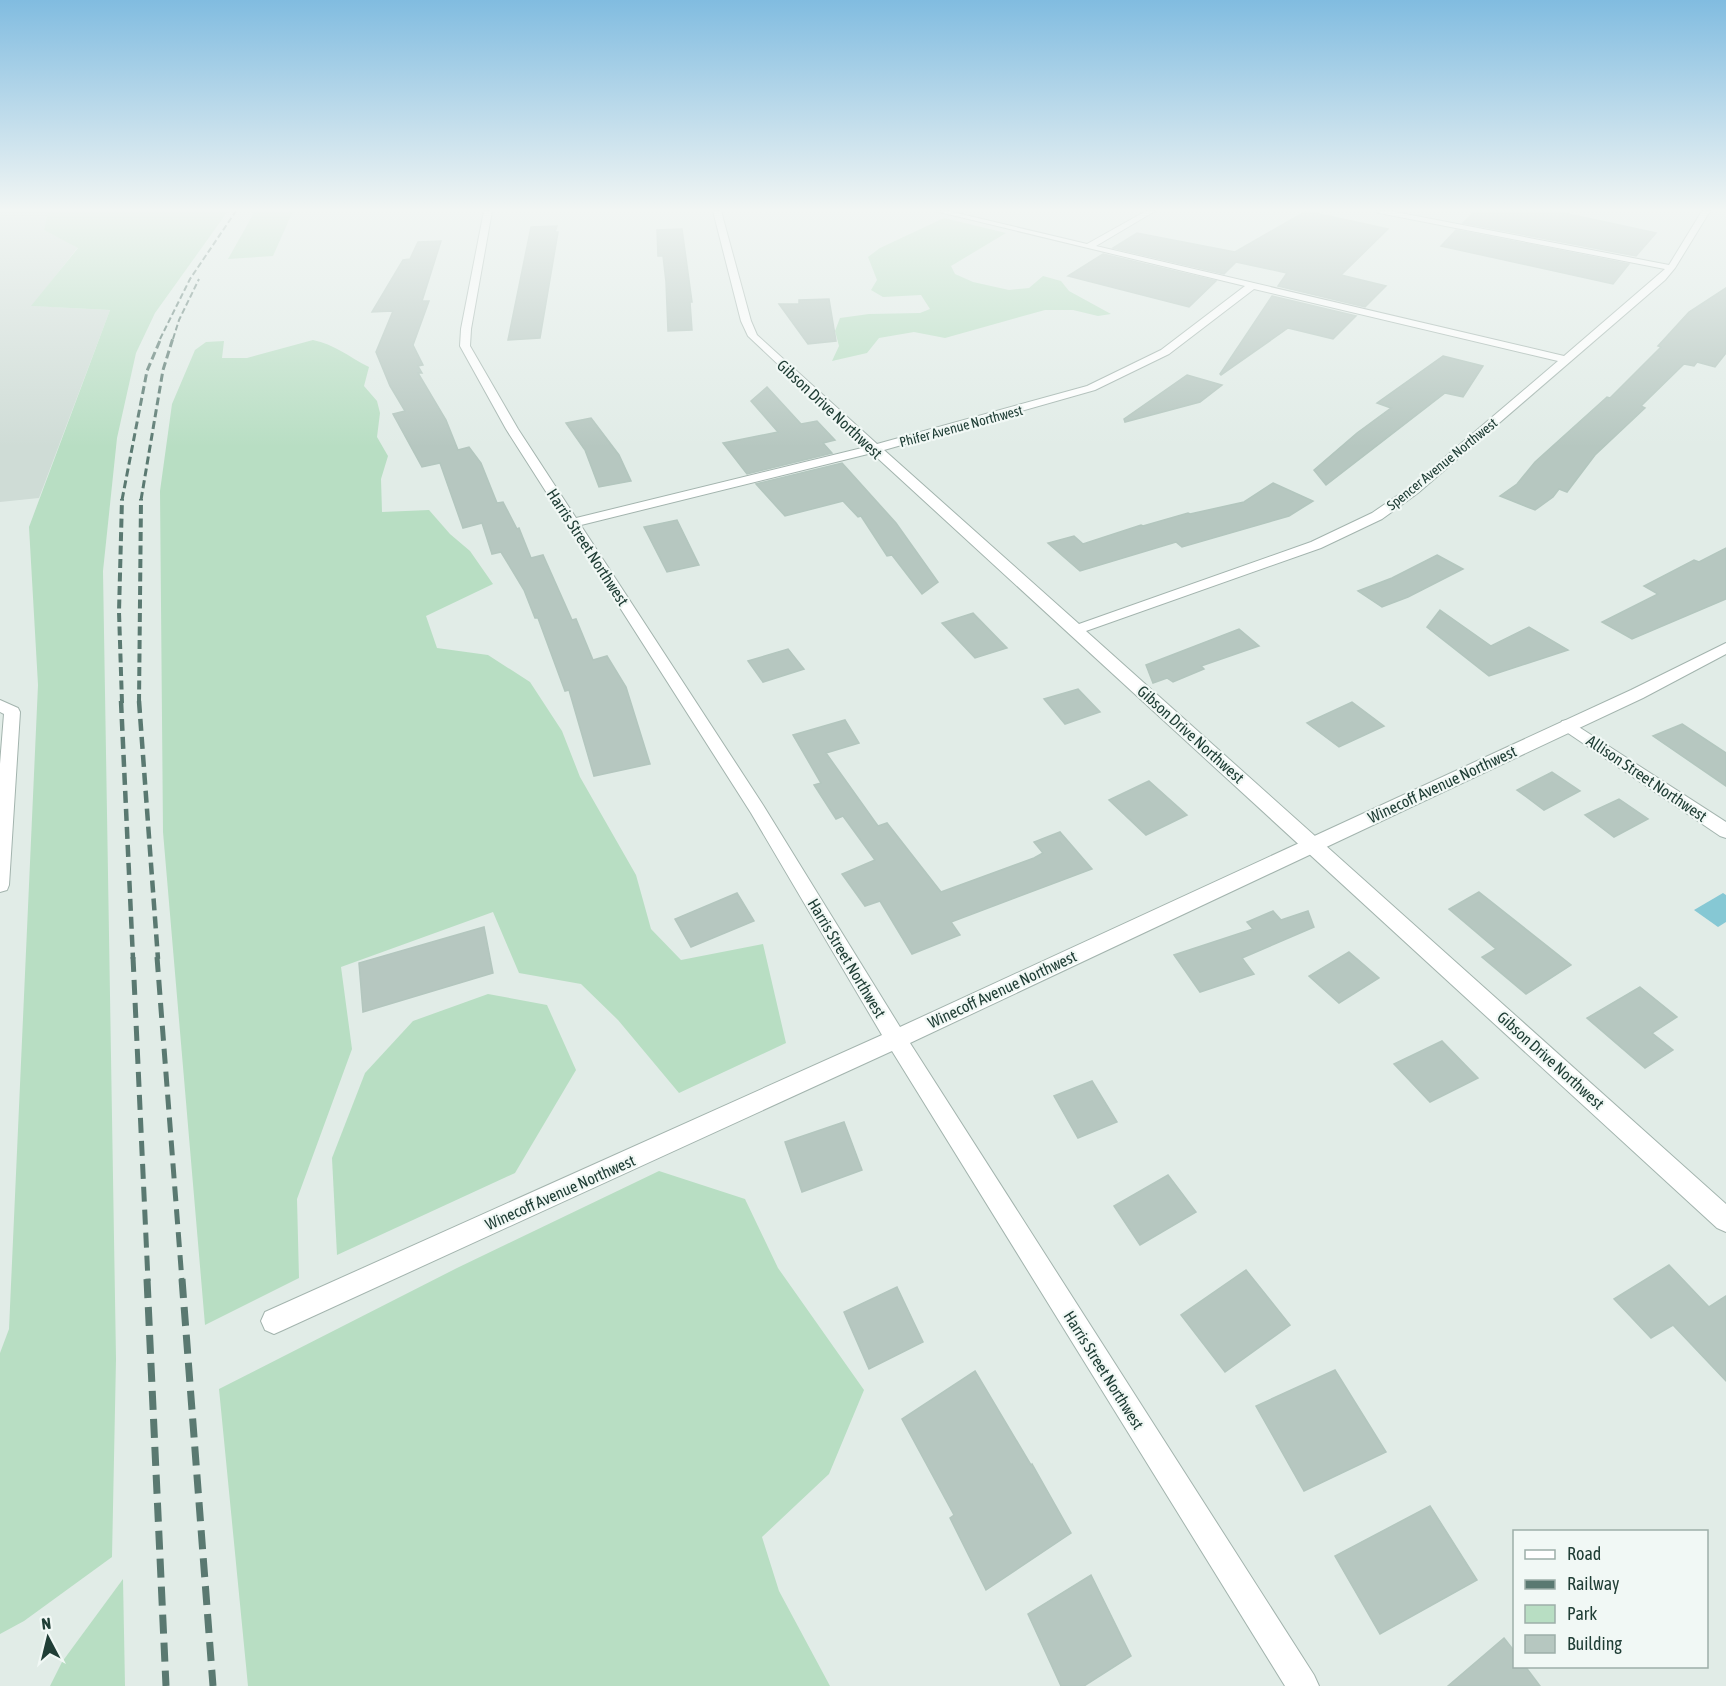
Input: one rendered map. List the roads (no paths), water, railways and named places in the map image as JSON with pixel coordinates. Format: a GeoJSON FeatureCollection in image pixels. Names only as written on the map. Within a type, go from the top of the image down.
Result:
{"type":"FeatureCollection","features":[{"type":"Feature","properties":{"kind":"street","name":"Harris Street Northwest"},"geometry":{"type":"LineString","coordinates":[[473,290],[465,330],[465,346],[512,429],[757,809],[896,1039],[1303,1686]]}},
{"type":"Feature","properties":{"kind":"street","name":"Gibson Drive Northwest"},"geometry":{"type":"LineString","coordinates":[[738,290],[746,321],[753,336],[874,449],[1726,1220]]}},
{"type":"Feature","properties":{"kind":"street","name":"Phifer Avenue Northwest"},"geometry":{"type":"LineString","coordinates":[[573,524],[874,449],[1091,388],[1165,352],[1247,290]]}},
{"type":"Feature","properties":{"kind":"street"},"geometry":{"type":"LineString","coordinates":[[1273,290],[1566,360]]}},
{"type":"Feature","properties":{"kind":"street","name":"Spencer Avenue Northwest"},"geometry":{"type":"LineString","coordinates":[[1076,630],[1316,545],[1377,516],[1414,490],[1646,290]]}},
{"type":"Feature","properties":{"kind":"street","name":"Winecoff Avenue Northwest"},"geometry":{"type":"LineString","coordinates":[[274,1321],[896,1039],[1637,694],[1726,648]]}},
{"type":"Feature","properties":{"kind":"street"},"geometry":{"type":"LineString","coordinates":[[0,705],[12,712],[0,885]]}},
{"type":"Feature","properties":{"kind":"street","name":"Allison Street Northwest"},"geometry":{"type":"LineString","coordinates":[[1568,725],[1726,831]]}},
{"type":"Feature","properties":{"kind":"water"},"geometry":{"type":"Polygon","coordinates":[[[1723,893],[1726,895],[1726,922],[1718,927],[1694,910],[1723,893]]]}},
{"type":"Feature","properties":{"kind":"railway"},"geometry":{"type":"LineString","coordinates":[[160,339],[185,290]]}},
{"type":"Feature","properties":{"kind":"railway"},"geometry":{"type":"LineString","coordinates":[[173,339],[179,320],[194,290]]}},
{"type":"Feature","properties":{"kind":"railway"},"geometry":{"type":"LineString","coordinates":[[122,500],[147,371],[161,338]]}},
{"type":"Feature","properties":{"kind":"railway"},"geometry":{"type":"LineString","coordinates":[[141,500],[163,370],[173,338]]}},
{"type":"Feature","properties":{"kind":"railway"},"geometry":{"type":"LineString","coordinates":[[122,499],[119,612],[122,703]]}},
{"type":"Feature","properties":{"kind":"railway"},"geometry":{"type":"LineString","coordinates":[[139,701],[141,499]]}},
{"type":"Feature","properties":{"kind":"railway"},"geometry":{"type":"LineString","coordinates":[[121,701],[133,959]]}},
{"type":"Feature","properties":{"kind":"railway"},"geometry":{"type":"LineString","coordinates":[[139,701],[158,959]]}},
{"type":"Feature","properties":{"kind":"railway"},"geometry":{"type":"LineString","coordinates":[[133,957],[148,1281]]}},
{"type":"Feature","properties":{"kind":"railway"},"geometry":{"type":"LineString","coordinates":[[157,957],[182,1281]]}},
{"type":"Feature","properties":{"kind":"railway"},"geometry":{"type":"LineString","coordinates":[[147,1279],[166,1686]]}},
{"type":"Feature","properties":{"kind":"railway"},"geometry":{"type":"LineString","coordinates":[[182,1279],[213,1686]]}}]}
